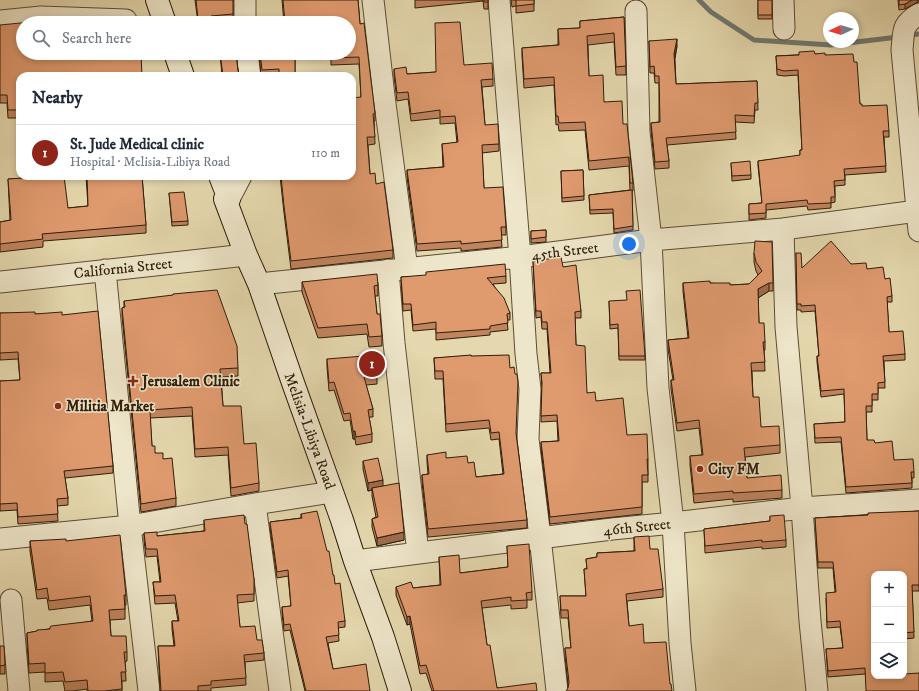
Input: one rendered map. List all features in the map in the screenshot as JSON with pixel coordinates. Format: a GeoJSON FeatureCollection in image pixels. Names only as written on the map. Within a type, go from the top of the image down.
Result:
{"type":"FeatureCollection","features":[{"type":"Feature","properties":{"kind":"main road"},"geometry":{"type":"LineString","coordinates":[[157,0],[163,16]]}},
{"type":"Feature","properties":{"kind":"main road"},"geometry":{"type":"LineString","coordinates":[[177,60],[182,72]]}},
{"type":"Feature","properties":{"kind":"main road","name":"Melisia-Libiya Road"},"geometry":{"type":"LineString","coordinates":[[222,180],[229,199],[225,199],[246,255],[259,284],[355,561],[383,637],[400,691]]}},
{"type":"Feature","properties":{"kind":"street"},"geometry":{"type":"LineString","coordinates":[[245,0],[245,16]]}},
{"type":"Feature","properties":{"kind":"street"},"geometry":{"type":"LineString","coordinates":[[373,0],[384,96],[397,269],[394,343],[418,553]]}},
{"type":"Feature","properties":{"kind":"street"},"geometry":{"type":"LineString","coordinates":[[499,0],[520,257],[526,354],[530,389],[528,439],[557,691]]}},
{"type":"Feature","properties":{"kind":"street"},"geometry":{"type":"LineString","coordinates":[[783,0],[784,29]]}},
{"type":"Feature","properties":{"kind":"street"},"geometry":{"type":"LineString","coordinates":[[0,20],[39,8],[97,16]]}},
{"type":"Feature","properties":{"kind":"street"},"geometry":{"type":"LineString","coordinates":[[636,12],[639,132],[651,240],[658,388],[673,523],[680,643],[685,691]]}},
{"type":"Feature","properties":{"kind":"street"},"geometry":{"type":"LineString","coordinates":[[915,17],[902,50],[918,221]]}},
{"type":"Feature","properties":{"kind":"street"},"geometry":{"type":"LineString","coordinates":[[248,60],[249,72]]}},
{"type":"Feature","properties":{"kind":"street"},"geometry":{"type":"LineString","coordinates":[[229,199],[239,180]]}},
{"type":"Feature","properties":{"kind":"street","name":"45th Street"},"geometry":{"type":"LineString","coordinates":[[259,284],[520,257],[651,240],[783,229],[918,221]]}},
{"type":"Feature","properties":{"kind":"street"},"geometry":{"type":"LineString","coordinates":[[783,229],[786,327],[817,691]]}},
{"type":"Feature","properties":{"kind":"street","name":"California Street"},"geometry":{"type":"LineString","coordinates":[[0,282],[246,255]]}},
{"type":"Feature","properties":{"kind":"street"},"geometry":{"type":"LineString","coordinates":[[105,270],[130,526],[149,691]]}},
{"type":"Feature","properties":{"kind":"street"},"geometry":{"type":"LineString","coordinates":[[0,539],[130,526],[332,492]]}},
{"type":"Feature","properties":{"kind":"street","name":"46th Street"},"geometry":{"type":"LineString","coordinates":[[355,561],[540,537],[802,508],[919,500]]}},
{"type":"Feature","properties":{"kind":"street"},"geometry":{"type":"LineString","coordinates":[[255,504],[280,691]]}},
{"type":"Feature","properties":{"kind":"street"},"geometry":{"type":"LineString","coordinates":[[11,600],[19,691]]}},
{"type":"Feature","properties":{"kind":"building"},"geometry":{"type":"Polygon","coordinates":[[[196,0],[233,0],[233,14],[198,16],[196,0]]]}},
{"type":"Feature","properties":{"kind":"building"},"geometry":{"type":"Polygon","coordinates":[[[283,0],[358,0],[360,24],[364,23],[375,113],[373,114],[375,137],[367,137],[370,174],[375,173],[376,184],[384,182],[393,250],[291,261],[281,180],[356,180],[356,98],[361,97],[359,57],[356,57],[356,16],[284,16],[283,0]]]}},
{"type":"Feature","properties":{"kind":"building"},"geometry":{"type":"Polygon","coordinates":[[[516,0],[534,0],[534,4],[516,6],[516,0]]]}},
{"type":"Feature","properties":{"kind":"building"},"geometry":{"type":"Polygon","coordinates":[[[758,0],[772,0],[772,15],[758,15],[758,0]]]}},
{"type":"Feature","properties":{"kind":"building"},"geometry":{"type":"Polygon","coordinates":[[[899,0],[912,0],[905,4],[899,5],[899,0]]]}},
{"type":"Feature","properties":{"kind":"building"},"geometry":{"type":"Polygon","coordinates":[[[624,17],[626,66],[616,67],[614,33],[587,36],[589,76],[603,75],[604,102],[622,101],[623,124],[627,124],[633,183],[630,183],[629,157],[589,161],[585,122],[559,123],[558,116],[556,116],[554,77],[524,79],[522,48],[559,45],[558,29],[580,28],[580,21],[624,17]]]}},
{"type":"Feature","properties":{"kind":"building"},"geometry":{"type":"Polygon","coordinates":[[[460,22],[464,65],[492,63],[493,79],[481,80],[485,125],[498,124],[499,144],[482,145],[484,188],[503,187],[506,227],[501,227],[502,240],[461,244],[461,241],[417,244],[407,170],[444,167],[442,144],[458,142],[455,116],[440,117],[440,110],[411,114],[408,92],[397,93],[394,69],[406,67],[407,74],[436,72],[435,23],[460,22]]]}},
{"type":"Feature","properties":{"kind":"building"},"geometry":{"type":"Polygon","coordinates":[[[16,23],[16,60],[141,60],[142,72],[16,72],[16,110],[8,110],[7,95],[0,95],[0,25],[16,23]]]}},
{"type":"Feature","properties":{"kind":"building"},"geometry":{"type":"Polygon","coordinates":[[[677,39],[674,54],[676,84],[757,81],[758,103],[755,103],[754,116],[735,115],[736,132],[666,138],[669,161],[655,162],[651,123],[660,122],[659,76],[655,76],[654,66],[650,67],[649,41],[677,39]]]}},
{"type":"Feature","properties":{"kind":"building"},"geometry":{"type":"Polygon","coordinates":[[[814,51],[815,54],[825,53],[825,55],[853,54],[854,62],[857,62],[860,104],[862,104],[862,106],[887,105],[889,131],[883,131],[886,166],[844,169],[845,180],[834,181],[835,197],[831,197],[831,203],[808,204],[807,200],[766,204],[766,213],[749,214],[749,204],[762,203],[758,161],[800,155],[800,150],[802,150],[798,70],[784,71],[777,69],[776,56],[799,55],[799,52],[814,51]]]}},
{"type":"Feature","properties":{"kind":"building"},"geometry":{"type":"Polygon","coordinates":[[[221,60],[237,60],[239,72],[222,72],[221,60]]]}},
{"type":"Feature","properties":{"kind":"building"},"geometry":{"type":"Polygon","coordinates":[[[261,60],[295,60],[295,72],[279,72],[279,69],[262,70],[261,60]]]}},
{"type":"Feature","properties":{"kind":"building"},"geometry":{"type":"Polygon","coordinates":[[[750,161],[751,175],[732,176],[731,163],[750,161]]]}},
{"type":"Feature","properties":{"kind":"building"},"geometry":{"type":"Polygon","coordinates":[[[583,170],[584,196],[562,198],[561,171],[583,170]]]}},
{"type":"Feature","properties":{"kind":"building"},"geometry":{"type":"Polygon","coordinates":[[[8,179],[64,180],[68,208],[88,206],[87,180],[142,180],[146,225],[42,234],[43,239],[0,244],[0,222],[11,220],[8,179]]]}},
{"type":"Feature","properties":{"kind":"building"},"geometry":{"type":"Polygon","coordinates":[[[632,190],[633,226],[614,229],[613,209],[590,210],[589,195],[632,190]]]}},
{"type":"Feature","properties":{"kind":"building"},"geometry":{"type":"Polygon","coordinates":[[[184,192],[188,221],[172,222],[169,193],[184,192]]]}},
{"type":"Feature","properties":{"kind":"building"},"geometry":{"type":"Polygon","coordinates":[[[546,230],[546,237],[531,239],[531,231],[546,230]]]}},
{"type":"Feature","properties":{"kind":"building"},"geometry":{"type":"Polygon","coordinates":[[[755,241],[772,242],[773,283],[769,283],[758,289],[759,323],[764,323],[765,342],[763,342],[765,362],[751,363],[753,397],[759,397],[761,427],[779,426],[780,445],[744,448],[747,478],[781,475],[782,490],[733,493],[733,491],[694,494],[690,456],[703,455],[699,420],[677,423],[671,380],[674,380],[668,340],[689,338],[683,283],[710,281],[710,283],[730,283],[730,285],[749,284],[762,271],[756,262],[754,253],[755,241]]]}},
{"type":"Feature","properties":{"kind":"building"},"geometry":{"type":"Polygon","coordinates":[[[831,241],[851,264],[866,263],[867,269],[883,267],[885,279],[890,278],[892,296],[887,297],[889,332],[903,331],[905,354],[883,356],[885,382],[878,383],[878,394],[872,394],[872,406],[866,406],[867,440],[874,440],[875,443],[892,441],[894,460],[913,459],[914,472],[911,472],[912,483],[846,487],[841,437],[815,438],[814,424],[845,422],[844,389],[821,391],[817,356],[819,356],[815,305],[801,306],[801,304],[797,304],[796,253],[801,253],[802,268],[831,241]]]}},
{"type":"Feature","properties":{"kind":"building"},"geometry":{"type":"Polygon","coordinates":[[[561,257],[563,267],[576,265],[581,311],[575,312],[576,345],[585,346],[587,393],[595,392],[596,401],[623,398],[627,435],[647,434],[648,475],[642,475],[642,507],[550,517],[541,442],[559,441],[557,415],[541,416],[541,373],[551,373],[547,322],[542,322],[541,311],[536,311],[533,261],[561,257]]]}},
{"type":"Feature","properties":{"kind":"building"},"geometry":{"type":"Polygon","coordinates":[[[505,264],[506,276],[487,278],[504,298],[510,313],[507,314],[508,323],[490,326],[490,329],[436,333],[436,322],[413,325],[411,304],[403,304],[401,277],[426,275],[426,272],[505,264]]]}},
{"type":"Feature","properties":{"kind":"building"},"geometry":{"type":"Polygon","coordinates":[[[377,274],[378,285],[374,286],[377,314],[380,314],[382,336],[369,337],[367,324],[318,328],[302,282],[377,274]]]}},
{"type":"Feature","properties":{"kind":"building"},"geometry":{"type":"Polygon","coordinates":[[[217,290],[237,346],[238,368],[220,369],[223,406],[241,406],[244,444],[256,443],[259,483],[231,488],[228,447],[195,449],[192,407],[150,410],[152,446],[155,446],[155,453],[163,453],[163,459],[172,458],[176,498],[141,504],[122,308],[125,307],[124,301],[217,290]]]}},
{"type":"Feature","properties":{"kind":"building"},"geometry":{"type":"Polygon","coordinates":[[[640,290],[645,356],[619,356],[618,324],[610,325],[609,301],[627,300],[626,291],[640,290]]]}},
{"type":"Feature","properties":{"kind":"building","name":"Militia Market"},"geometry":{"type":"Polygon","coordinates":[[[98,311],[113,466],[64,471],[68,498],[57,499],[58,514],[18,517],[17,503],[0,504],[0,381],[20,380],[18,352],[0,353],[0,313],[35,312],[35,314],[62,312],[62,315],[98,311]]]}},
{"type":"Feature","properties":{"kind":"building"},"geometry":{"type":"Polygon","coordinates":[[[376,355],[377,376],[364,377],[373,409],[368,410],[372,434],[356,437],[355,431],[353,431],[350,413],[344,414],[334,382],[329,383],[327,359],[376,355]]]}},
{"type":"Feature","properties":{"kind":"building"},"geometry":{"type":"Polygon","coordinates":[[[471,355],[509,355],[510,368],[514,367],[515,374],[517,374],[516,433],[527,520],[428,529],[422,475],[429,474],[427,455],[446,452],[446,458],[467,456],[468,463],[474,462],[476,477],[504,474],[499,432],[491,433],[489,420],[446,424],[443,371],[435,371],[434,358],[471,355]]]}},
{"type":"Feature","properties":{"kind":"building"},"geometry":{"type":"Polygon","coordinates":[[[378,458],[383,480],[368,483],[363,461],[378,458]]]}},
{"type":"Feature","properties":{"kind":"building"},"geometry":{"type":"Polygon","coordinates":[[[399,483],[404,532],[377,538],[372,519],[378,517],[372,488],[399,483]]]}},
{"type":"Feature","properties":{"kind":"building"},"geometry":{"type":"Polygon","coordinates":[[[317,511],[327,551],[329,551],[335,584],[340,583],[345,621],[338,622],[339,635],[326,637],[333,669],[366,664],[370,691],[306,691],[290,624],[284,625],[282,607],[291,606],[288,570],[277,572],[270,522],[302,518],[301,514],[317,511]]]}},
{"type":"Feature","properties":{"kind":"building"},"geometry":{"type":"Polygon","coordinates":[[[919,511],[919,585],[912,585],[914,632],[907,633],[907,571],[871,571],[871,679],[907,679],[907,674],[919,673],[919,691],[866,691],[865,668],[828,671],[826,649],[843,648],[840,621],[827,622],[826,593],[836,592],[833,562],[818,562],[815,518],[868,515],[868,513],[919,511]]]}},
{"type":"Feature","properties":{"kind":"building"},"geometry":{"type":"Polygon","coordinates":[[[244,515],[245,524],[247,524],[254,579],[254,594],[237,595],[240,627],[255,626],[257,640],[262,640],[264,653],[244,655],[246,678],[211,681],[211,685],[198,686],[198,691],[161,691],[158,646],[175,646],[172,621],[179,621],[175,595],[155,596],[153,582],[161,582],[157,549],[146,549],[144,533],[157,532],[157,536],[205,531],[204,520],[244,515]]]}},
{"type":"Feature","properties":{"kind":"building"},"geometry":{"type":"Polygon","coordinates":[[[784,515],[786,540],[762,542],[762,540],[705,546],[704,529],[770,521],[770,516],[784,515]]]}},
{"type":"Feature","properties":{"kind":"building"},"geometry":{"type":"Polygon","coordinates":[[[120,535],[126,595],[124,595],[125,609],[109,610],[111,636],[126,636],[127,652],[124,652],[126,672],[121,672],[122,689],[88,691],[87,680],[65,682],[63,672],[45,673],[45,663],[29,664],[27,633],[37,630],[50,629],[51,626],[93,621],[90,596],[49,601],[47,588],[37,590],[30,541],[66,539],[66,541],[120,535]]]}},
{"type":"Feature","properties":{"kind":"building"},"geometry":{"type":"Polygon","coordinates":[[[649,536],[650,549],[658,549],[663,589],[626,594],[629,626],[643,624],[644,643],[666,642],[672,691],[566,691],[569,682],[565,648],[571,648],[568,610],[561,610],[560,596],[586,596],[584,569],[587,569],[586,559],[597,557],[597,553],[635,551],[634,537],[649,536]]]}},
{"type":"Feature","properties":{"kind":"building"},"geometry":{"type":"Polygon","coordinates":[[[529,544],[532,592],[526,593],[527,600],[511,601],[511,597],[481,601],[487,645],[490,645],[497,688],[536,683],[537,691],[434,691],[426,665],[420,666],[410,616],[407,617],[396,587],[411,582],[413,588],[441,585],[439,557],[459,555],[460,573],[508,567],[507,546],[529,544]]]}},
{"type":"Feature","properties":{"kind":"building"},"geometry":{"type":"Polygon","coordinates":[[[0,646],[4,646],[5,665],[0,666],[0,646]]]}},
{"type":"Feature","properties":{"kind":"waterway"},"geometry":{"type":"LineString","coordinates":[[699,0],[711,12],[754,40],[831,45],[898,37]]}},
{"type":"Feature","properties":{"kind":"waterway"},"geometry":{"type":"LineString","coordinates":[[908,35],[919,34]]}},
{"type":"Feature","properties":{"kind":"place","name":"St. Jude Medical clinic"},"geometry":{"type":"Point","coordinates":[372,364]}},
{"type":"Feature","properties":{"kind":"place","name":"Jerusalem Clinic"},"geometry":{"type":"Point","coordinates":[133,381]}},
{"type":"Feature","properties":{"kind":"place","name":"Militia Market"},"geometry":{"type":"Point","coordinates":[58,406]}},
{"type":"Feature","properties":{"kind":"place","name":"City FM"},"geometry":{"type":"Point","coordinates":[700,469]}}]}
